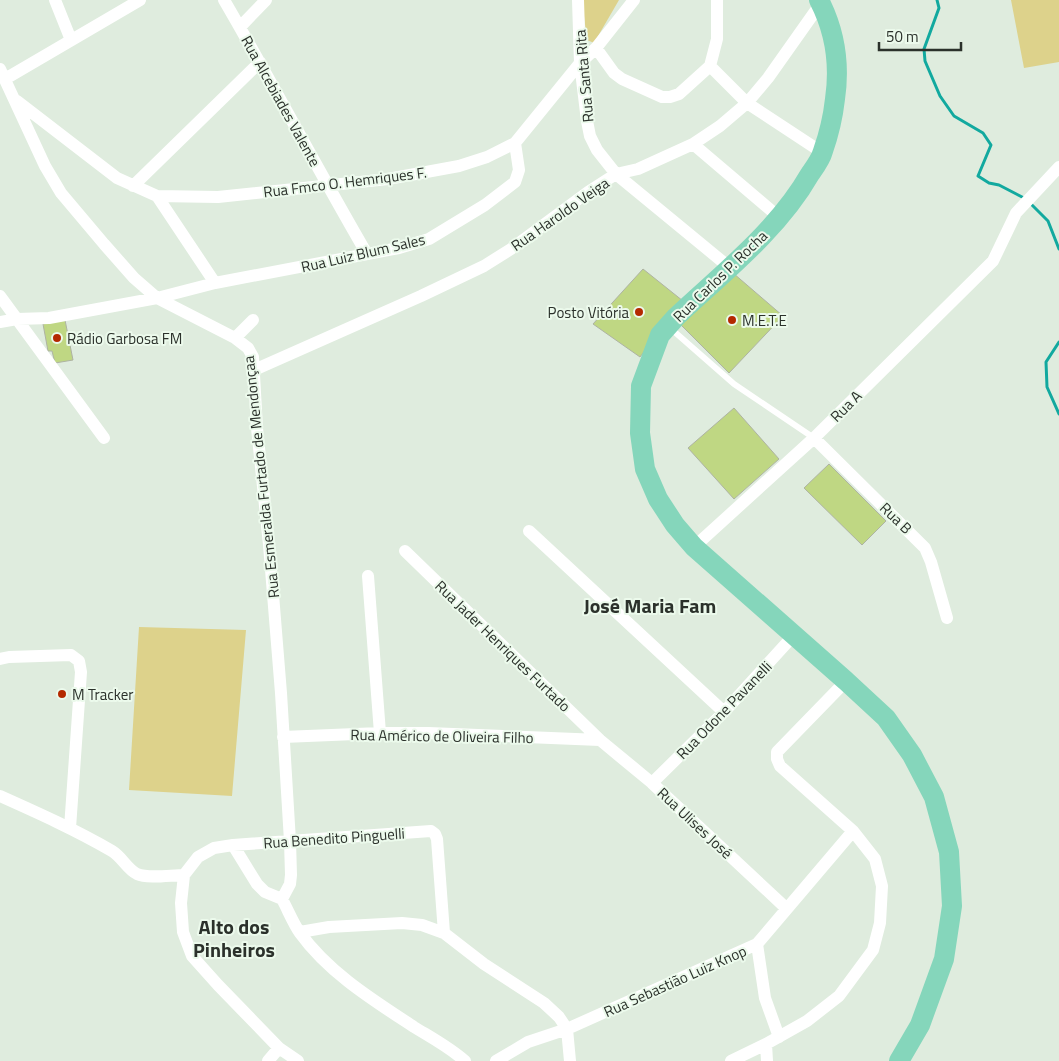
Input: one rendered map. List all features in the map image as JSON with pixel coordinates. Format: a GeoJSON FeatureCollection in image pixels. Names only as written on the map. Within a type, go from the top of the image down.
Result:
{"type":"FeatureCollection","features":[{"type":"Feature","properties":{"kind":"main road","name":"Rua Carlos P. Rocha"},"geometry":{"type":"LineString","coordinates":[[820,2],[830,26],[836,50],[838,78],[832,120],[823,153],[804,186],[780,218],[660,335],[641,386],[640,433],[645,468],[658,499],[675,525],[694,546],[886,718],[912,755],[934,796],[949,852],[952,906],[944,959],[920,1025],[899,1061]]}},
{"type":"Feature","properties":{"kind":"street"},"geometry":{"type":"LineString","coordinates":[[56,0],[71,40]]}},
{"type":"Feature","properties":{"kind":"street"},"geometry":{"type":"LineString","coordinates":[[2,74],[71,40],[140,0]]}},
{"type":"Feature","properties":{"kind":"street","name":"Rua Alcebiades Valente"},"geometry":{"type":"LineString","coordinates":[[224,0],[367,254]]}},
{"type":"Feature","properties":{"kind":"street"},"geometry":{"type":"LineString","coordinates":[[240,27],[266,0]]}},
{"type":"Feature","properties":{"kind":"street","name":"Rua Santa Rita"},"geometry":{"type":"LineString","coordinates":[[578,0],[580,63],[590,136],[597,150],[616,174],[729,268]]}},
{"type":"Feature","properties":{"kind":"street","name":"Rua Fmco O. Hemriques F."},"geometry":{"type":"LineString","coordinates":[[15,99],[117,178],[157,196],[218,197],[388,179],[459,166],[487,157],[515,142],[580,63],[596,48],[634,0]]}},
{"type":"Feature","properties":{"kind":"street"},"geometry":{"type":"LineString","coordinates":[[596,48],[614,73],[622,79],[662,97],[679,94],[710,66],[717,39],[717,0]]}},
{"type":"Feature","properties":{"kind":"street","name":"Rua Haroldo Veiga"},"geometry":{"type":"LineString","coordinates":[[254,370],[484,266],[616,174],[638,168],[693,144],[720,126],[747,103],[768,78],[820,2]]}},
{"type":"Feature","properties":{"kind":"street"},"geometry":{"type":"LineString","coordinates":[[133,186],[260,62]]}},
{"type":"Feature","properties":{"kind":"street"},"geometry":{"type":"LineString","coordinates":[[710,66],[747,103],[823,153]]}},
{"type":"Feature","properties":{"kind":"street","name":"Rua Esmeralda Furtado de Mendonçaa"},"geometry":{"type":"LineString","coordinates":[[2,74],[45,166],[61,193],[110,251],[134,278],[157,298],[235,338],[248,348],[253,357],[257,428],[269,545],[284,737],[290,841],[290,884],[282,899]]}},
{"type":"Feature","properties":{"kind":"street","name":"Rua Luiz Blum Sales"},"geometry":{"type":"LineString","coordinates":[[0,322],[17,319],[49,318],[157,298],[215,283],[399,248],[429,239],[486,205],[515,182],[519,170],[515,142]]}},
{"type":"Feature","properties":{"kind":"street"},"geometry":{"type":"LineString","coordinates":[[693,144],[780,218]]}},
{"type":"Feature","properties":{"kind":"street","name":"Rua A"},"geometry":{"type":"LineString","coordinates":[[694,546],[814,438],[993,261],[1016,213],[1059,167]]}},
{"type":"Feature","properties":{"kind":"street"},"geometry":{"type":"LineString","coordinates":[[157,196],[215,283]]}},
{"type":"Feature","properties":{"kind":"street"},"geometry":{"type":"LineString","coordinates":[[0,296],[104,438]]}},
{"type":"Feature","properties":{"kind":"street"},"geometry":{"type":"LineString","coordinates":[[235,338],[253,320]]}},
{"type":"Feature","properties":{"kind":"street","name":"Rua B"},"geometry":{"type":"LineString","coordinates":[[814,438],[925,548],[948,618]]}},
{"type":"Feature","properties":{"kind":"street"},"geometry":{"type":"LineString","coordinates":[[529,531],[724,712]]}},
{"type":"Feature","properties":{"kind":"street","name":"Rua Jader Henriques Furtado"},"geometry":{"type":"LineString","coordinates":[[405,551],[600,740]]}},
{"type":"Feature","properties":{"kind":"street"},"geometry":{"type":"LineString","coordinates":[[368,576],[380,733]]}},
{"type":"Feature","properties":{"kind":"street","name":"Rua Odone Pavanelli"},"geometry":{"type":"LineString","coordinates":[[652,783],[724,712],[794,635]]}},
{"type":"Feature","properties":{"kind":"street"},"geometry":{"type":"LineString","coordinates":[[0,659],[71,655],[79,661],[80,672],[70,828]]}},
{"type":"Feature","properties":{"kind":"street"},"geometry":{"type":"LineString","coordinates":[[731,1061],[807,1021],[839,996],[873,950],[880,923],[882,886],[875,859],[853,831],[780,766],[777,759],[777,752],[846,681]]}},
{"type":"Feature","properties":{"kind":"street","name":"Rua Américo de Oliveira Filho"},"geometry":{"type":"LineString","coordinates":[[284,737],[380,733],[600,740]]}},
{"type":"Feature","properties":{"kind":"street","name":"Rua Ulises José"},"geometry":{"type":"LineString","coordinates":[[600,740],[652,783],[787,909]]}},
{"type":"Feature","properties":{"kind":"street"},"geometry":{"type":"LineString","coordinates":[[0,796],[70,828],[114,852],[137,874],[148,877],[184,875],[181,903],[183,932],[192,956],[245,1015],[279,1048],[298,1061]]}},
{"type":"Feature","properties":{"kind":"street","name":"Rua Benedito Pinguelli"},"geometry":{"type":"LineString","coordinates":[[184,875],[198,857],[214,848],[233,845],[431,831],[437,839],[444,933]]}},
{"type":"Feature","properties":{"kind":"street","name":"Rua Sebastião Luiz Knop"},"geometry":{"type":"LineString","coordinates":[[496,1061],[528,1042],[567,1029],[757,944],[853,831]]}},
{"type":"Feature","properties":{"kind":"street"},"geometry":{"type":"LineString","coordinates":[[233,845],[257,884],[265,892],[282,899],[300,932],[325,962],[339,975],[415,1028],[452,1050],[465,1061]]}},
{"type":"Feature","properties":{"kind":"street"},"geometry":{"type":"LineString","coordinates":[[300,932],[329,926],[402,923],[422,925],[444,933],[484,964],[544,1003],[559,1018],[567,1029],[570,1061]]}},
{"type":"Feature","properties":{"kind":"street"},"geometry":{"type":"LineString","coordinates":[[757,944],[765,998],[778,1037]]}},
{"type":"Feature","properties":{"kind":"street"},"geometry":{"type":"LineString","coordinates":[[766,1044],[767,1061]]}},
{"type":"Feature","properties":{"kind":"street"},"geometry":{"type":"LineString","coordinates":[[268,1061],[279,1048]]}},
{"type":"Feature","properties":{"kind":"lane"},"geometry":{"type":"LineString","coordinates":[[668,326],[734,384],[814,438]]}},
{"type":"Feature","properties":{"kind":"shaded area"},"geometry":{"type":"Polygon","coordinates":[[[582,0],[619,0],[594,43],[587,40],[582,0]]]}},
{"type":"Feature","properties":{"kind":"shaded area"},"geometry":{"type":"Polygon","coordinates":[[[1011,0],[1059,0],[1059,62],[1024,68],[1011,0]]]}},
{"type":"Feature","properties":{"kind":"shaded area"},"geometry":{"type":"Polygon","coordinates":[[[139,627],[246,630],[232,796],[129,790],[139,627]]]}},
{"type":"Feature","properties":{"kind":"building","name":"Posto Vitória"},"geometry":{"type":"Polygon","coordinates":[[[643,269],[683,301],[640,357],[593,324],[643,269]]]}},
{"type":"Feature","properties":{"kind":"building","name":"M.E.T.E"},"geometry":{"type":"Polygon","coordinates":[[[733,273],[783,316],[729,373],[680,324],[733,273]]]}},
{"type":"Feature","properties":{"kind":"building","name":"Rádio Garbosa FM"},"geometry":{"type":"Polygon","coordinates":[[[65,320],[73,360],[55,363],[52,351],[48,351],[43,324],[65,320]]]}},
{"type":"Feature","properties":{"kind":"building"},"geometry":{"type":"Polygon","coordinates":[[[734,408],[779,459],[734,499],[688,448],[734,408]]]}},
{"type":"Feature","properties":{"kind":"building"},"geometry":{"type":"Polygon","coordinates":[[[829,464],[886,521],[862,545],[804,488],[829,464]]]}},
{"type":"Feature","properties":{"kind":"waterway"},"geometry":{"type":"LineString","coordinates":[[937,0],[939,8],[924,49],[925,61],[940,96],[954,116],[983,133],[991,145],[978,176],[989,183],[999,185],[1024,198]]}},
{"type":"Feature","properties":{"kind":"waterway"},"geometry":{"type":"LineString","coordinates":[[1029,202],[1048,221],[1059,249]]}},
{"type":"Feature","properties":{"kind":"waterway"},"geometry":{"type":"LineString","coordinates":[[1059,342],[1046,362],[1047,387],[1059,414]]}},
{"type":"Feature","properties":{"kind":"place","name":"Posto Vitória"},"geometry":{"type":"Point","coordinates":[639,312]}},
{"type":"Feature","properties":{"kind":"place","name":"M.E.T.E"},"geometry":{"type":"Point","coordinates":[732,320]}},
{"type":"Feature","properties":{"kind":"place","name":"Rádio Garbosa FM"},"geometry":{"type":"Point","coordinates":[57,338]}},
{"type":"Feature","properties":{"kind":"place","name":"M Tracker"},"geometry":{"type":"Point","coordinates":[62,694]}},
{"type":"Feature","properties":{"kind":"district","name":"José Maria Fam"},"geometry":{"type":"Point","coordinates":[650,605]}},
{"type":"Feature","properties":{"kind":"district","name":"Alto dos Pinheiros"},"geometry":{"type":"Point","coordinates":[234,938]}}]}
